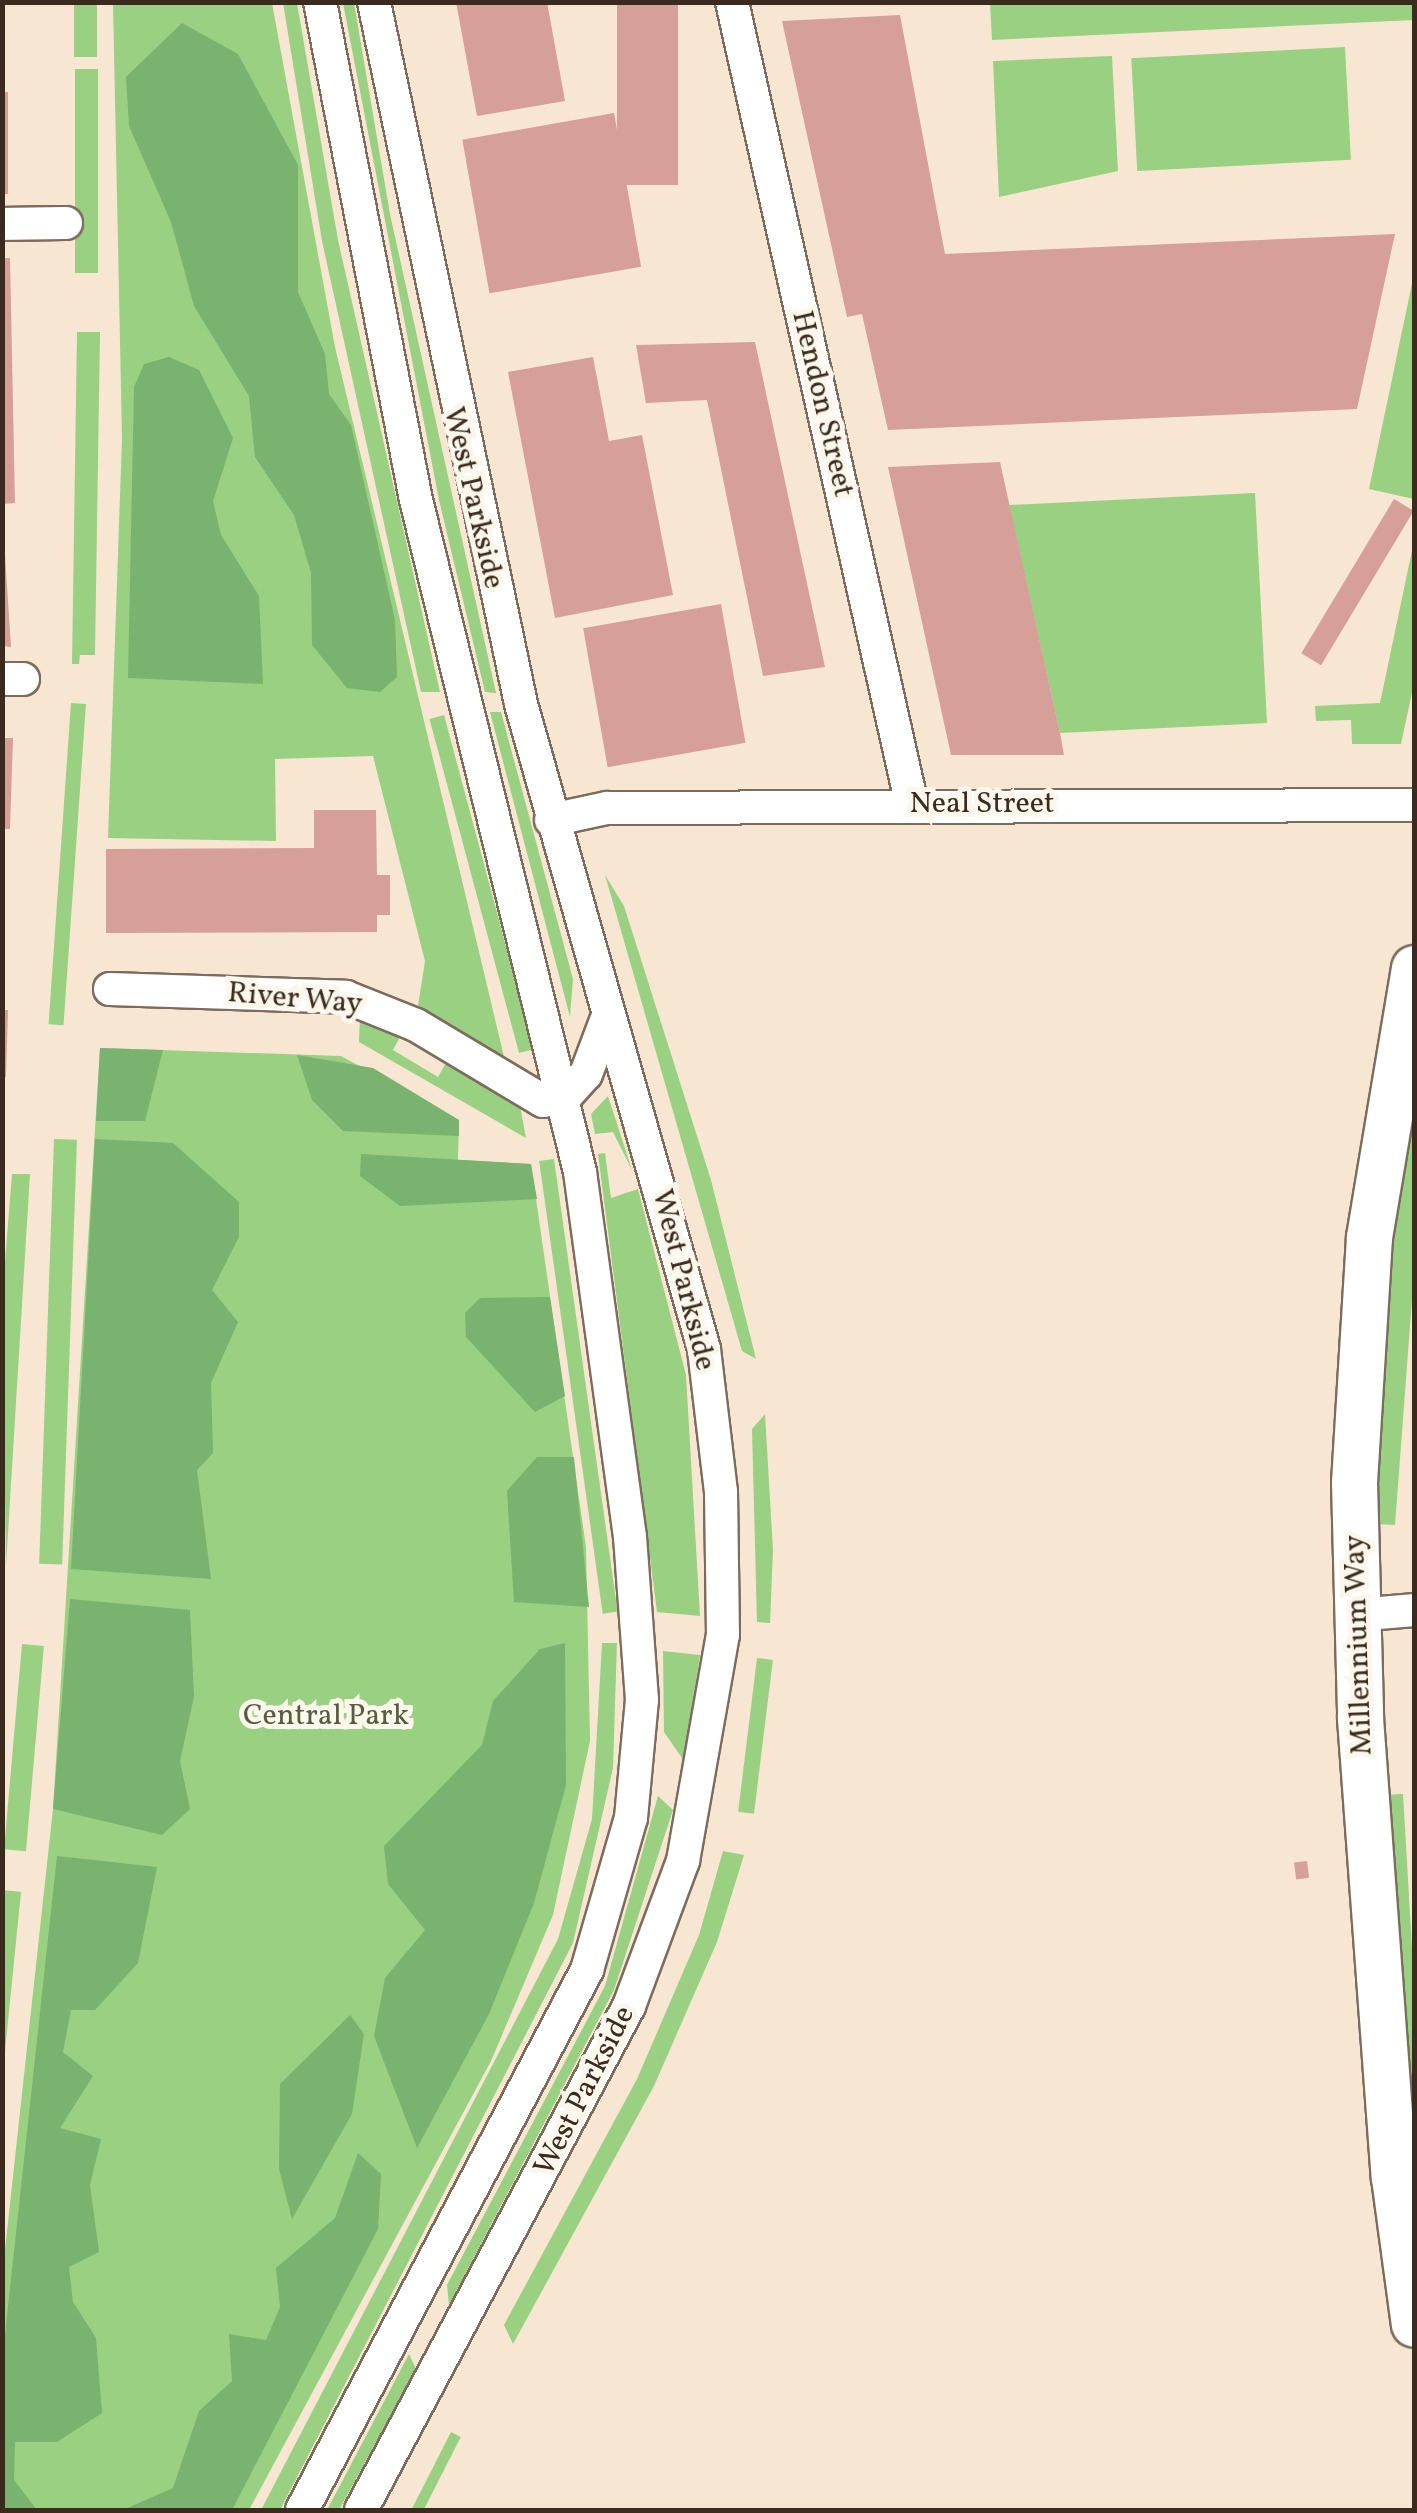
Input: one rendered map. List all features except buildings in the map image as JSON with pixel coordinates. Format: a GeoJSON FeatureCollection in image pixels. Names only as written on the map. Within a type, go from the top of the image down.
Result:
{"type":"FeatureCollection","features":[{"type":"Feature","properties":{"kind":"street","name":"West Parkside"},"geometry":{"type":"LineString","coordinates":[[302,2510],[561,2027],[603,1928],[632,1818],[641,1629],[566,1097],[416,500],[320,2]]}},
{"type":"Feature","properties":{"kind":"street","name":"West Parkside"},"geometry":{"type":"LineString","coordinates":[[362,2510],[629,2006],[683,1861],[713,1716],[722,1508],[704,1349],[551,820],[472,505],[374,2]]}},
{"type":"Feature","properties":{"kind":"street","name":"Hendon Street"},"geometry":{"type":"LineString","coordinates":[[732,2],[912,805]]}},
{"type":"Feature","properties":{"kind":"street"},"geometry":{"type":"LineString","coordinates":[[2,224],[66,223]]}},
{"type":"Feature","properties":{"kind":"street","name":"Neal Street"},"geometry":{"type":"LineString","coordinates":[[551,820],[606,808],[1414,805]]}},
{"type":"Feature","properties":{"kind":"street","name":"Millennium Way"},"geometry":{"type":"LineString","coordinates":[[1414,968],[1368,1237],[1355,1615],[1394,2177],[1414,2324]]}},
{"type":"Feature","properties":{"kind":"street","name":"River Way"},"geometry":{"type":"LineString","coordinates":[[110,990],[346,998],[416,1024],[516,1089],[543,1101],[566,1097]]}},
{"type":"Feature","properties":{"kind":"street"},"geometry":{"type":"LineString","coordinates":[[566,1097],[586,1074],[607,1018]]}},
{"type":"Feature","properties":{"kind":"street"},"geometry":{"type":"LineString","coordinates":[[1355,1615],[1414,1610]]}},
{"type":"Feature","properties":{"kind":"green space"},"geometry":{"type":"Polygon","coordinates":[[[1414,2],[1414,20],[992,40],[990,3],[1414,2]]]}},
{"type":"Feature","properties":{"kind":"green space"},"geometry":{"type":"Polygon","coordinates":[[[74,3],[97,3],[97,57],[74,57],[74,3]]]}},
{"type":"Feature","properties":{"kind":"green space"},"geometry":{"type":"Polygon","coordinates":[[[113,3],[272,3],[335,347],[505,1061],[418,1006],[425,961],[373,756],[275,759],[276,841],[108,838],[122,439],[113,3]]]}},
{"type":"Feature","properties":{"kind":"green space"},"geometry":{"type":"Polygon","coordinates":[[[283,3],[297,3],[338,240],[440,692],[421,692],[322,241],[283,3]]]}},
{"type":"Feature","properties":{"kind":"green space"},"geometry":{"type":"Polygon","coordinates":[[[343,3],[354,3],[390,214],[496,693],[485,692],[439,500],[343,3]]]}},
{"type":"Feature","properties":{"kind":"green space"},"geometry":{"type":"Polygon","coordinates":[[[182,23],[238,54],[298,165],[298,292],[325,354],[329,394],[351,425],[395,620],[397,677],[380,692],[347,688],[312,645],[311,573],[294,515],[255,457],[249,396],[194,306],[171,222],[129,126],[126,77],[182,23]]]}},
{"type":"Feature","properties":{"kind":"green space"},"geometry":{"type":"Polygon","coordinates":[[[1345,47],[1351,160],[1137,171],[1131,58],[1345,47]]]}},
{"type":"Feature","properties":{"kind":"green space"},"geometry":{"type":"Polygon","coordinates":[[[1112,56],[1118,171],[999,197],[993,61],[1112,56]]]}},
{"type":"Feature","properties":{"kind":"green space"},"geometry":{"type":"Polygon","coordinates":[[[75,69],[98,69],[98,273],[75,273],[75,69]]]}},
{"type":"Feature","properties":{"kind":"green space"},"geometry":{"type":"Polygon","coordinates":[[[1414,274],[1414,499],[1369,489],[1414,274]]]}},
{"type":"Feature","properties":{"kind":"green space"},"geometry":{"type":"Polygon","coordinates":[[[77,332],[100,332],[95,655],[80,655],[79,664],[72,664],[77,332]]]}},
{"type":"Feature","properties":{"kind":"green space"},"geometry":{"type":"Polygon","coordinates":[[[169,357],[199,370],[233,438],[213,501],[221,535],[259,596],[263,684],[128,678],[134,387],[144,364],[169,357]]]}},
{"type":"Feature","properties":{"kind":"green space"},"geometry":{"type":"Polygon","coordinates":[[[1255,493],[1267,723],[1060,733],[1009,505],[1255,493]]]}},
{"type":"Feature","properties":{"kind":"green space"},"geometry":{"type":"Polygon","coordinates":[[[1414,541],[1414,683],[1401,744],[1352,744],[1351,720],[1316,721],[1315,706],[1380,703],[1414,541]]]}},
{"type":"Feature","properties":{"kind":"green space"},"geometry":{"type":"Polygon","coordinates":[[[71,703],[86,704],[64,1025],[49,1024],[71,703]]]}},
{"type":"Feature","properties":{"kind":"green space"},"geometry":{"type":"Polygon","coordinates":[[[490,712],[501,712],[573,979],[570,1017],[490,712]]]}},
{"type":"Feature","properties":{"kind":"green space"},"geometry":{"type":"Polygon","coordinates":[[[444,715],[534,1049],[519,1053],[430,719],[444,715]]]}},
{"type":"Feature","properties":{"kind":"green space"},"geometry":{"type":"Polygon","coordinates":[[[605,875],[624,906],[711,1180],[756,1359],[742,1351],[605,875]]]}},
{"type":"Feature","properties":{"kind":"green space"},"geometry":{"type":"Polygon","coordinates":[[[360,1014],[402,1033],[393,1050],[438,1077],[447,1061],[520,1106],[526,1138],[359,1042],[360,1014]]]}},
{"type":"Feature","properties":{"kind":"green space","name":"Central Park"},"geometry":{"type":"Polygon","coordinates":[[[100,1048],[341,1056],[459,1120],[458,1160],[531,1164],[586,1547],[590,1741],[553,1915],[491,2061],[249,2510],[3,2510],[3,2268],[53,1809],[100,1048]]]}},
{"type":"Feature","properties":{"kind":"green space"},"geometry":{"type":"Polygon","coordinates":[[[100,1048],[163,1050],[145,1121],[96,1121],[100,1048]]]}},
{"type":"Feature","properties":{"kind":"green space"},"geometry":{"type":"Polygon","coordinates":[[[297,1055],[373,1068],[459,1120],[459,1136],[343,1131],[312,1100],[297,1055]]]}},
{"type":"Feature","properties":{"kind":"green space"},"geometry":{"type":"Polygon","coordinates":[[[1414,1074],[1414,1273],[1395,1525],[1374,1524],[1389,1262],[1414,1074]]]}},
{"type":"Feature","properties":{"kind":"green space"},"geometry":{"type":"Polygon","coordinates":[[[608,1096],[632,1170],[613,1132],[595,1134],[591,1114],[608,1096]]]}},
{"type":"Feature","properties":{"kind":"green space"},"geometry":{"type":"Polygon","coordinates":[[[54,1139],[77,1140],[62,1565],[39,1564],[54,1139]]]}},
{"type":"Feature","properties":{"kind":"green space"},"geometry":{"type":"Polygon","coordinates":[[[95,1139],[173,1143],[239,1202],[239,1237],[212,1290],[238,1322],[211,1383],[213,1453],[197,1470],[211,1579],[71,1569],[95,1139]]]}},
{"type":"Feature","properties":{"kind":"green space"},"geometry":{"type":"Polygon","coordinates":[[[605,1153],[611,1198],[638,1189],[686,1375],[700,1616],[657,1612],[598,1154],[605,1153]]]}},
{"type":"Feature","properties":{"kind":"green space"},"geometry":{"type":"Polygon","coordinates":[[[361,1154],[531,1164],[537,1199],[400,1206],[360,1176],[361,1154]]]}},
{"type":"Feature","properties":{"kind":"green space"},"geometry":{"type":"Polygon","coordinates":[[[554,1159],[618,1612],[603,1614],[539,1161],[554,1159]]]}},
{"type":"Feature","properties":{"kind":"green space"},"geometry":{"type":"Polygon","coordinates":[[[12,1174],[30,1174],[6,1566],[2,1298],[12,1174]]]}},
{"type":"Feature","properties":{"kind":"green space"},"geometry":{"type":"Polygon","coordinates":[[[550,1297],[565,1396],[535,1412],[466,1337],[465,1313],[480,1298],[550,1297]]]}},
{"type":"Feature","properties":{"kind":"green space"},"geometry":{"type":"Polygon","coordinates":[[[765,1414],[773,1550],[770,1623],[757,1622],[752,1429],[765,1414]]]}},
{"type":"Feature","properties":{"kind":"green space"},"geometry":{"type":"Polygon","coordinates":[[[537,1457],[574,1457],[589,1607],[514,1602],[507,1491],[537,1457]]]}},
{"type":"Feature","properties":{"kind":"green space"},"geometry":{"type":"Polygon","coordinates":[[[70,1599],[190,1610],[194,1697],[180,1761],[190,1809],[162,1835],[53,1809],[70,1599]]]}},
{"type":"Feature","properties":{"kind":"green space"},"geometry":{"type":"Polygon","coordinates":[[[565,1643],[566,1785],[534,1903],[489,2014],[417,2148],[374,2036],[385,1978],[425,1930],[388,1884],[384,1846],[482,1745],[493,1701],[540,1649],[565,1643]]]}},
{"type":"Feature","properties":{"kind":"green space"},"geometry":{"type":"Polygon","coordinates":[[[602,1643],[617,1643],[613,1768],[573,1943],[280,2510],[261,2510],[558,1939],[592,1819],[602,1643]]]}},
{"type":"Feature","properties":{"kind":"green space"},"geometry":{"type":"Polygon","coordinates":[[[22,1644],[44,1646],[26,1851],[4,1849],[22,1644]]]}},
{"type":"Feature","properties":{"kind":"green space"},"geometry":{"type":"Polygon","coordinates":[[[663,1651],[700,1655],[684,1761],[664,1732],[663,1651]]]}},
{"type":"Feature","properties":{"kind":"green space"},"geometry":{"type":"Polygon","coordinates":[[[757,1658],[773,1660],[754,1814],[738,1812],[757,1658]]]}},
{"type":"Feature","properties":{"kind":"green space"},"geometry":{"type":"Polygon","coordinates":[[[1403,1794],[1414,1982],[1414,2191],[1384,1795],[1403,1794]]]}},
{"type":"Feature","properties":{"kind":"green space"},"geometry":{"type":"Polygon","coordinates":[[[658,1796],[673,1810],[614,1990],[449,2305],[447,2285],[605,1986],[658,1796]]]}},
{"type":"Feature","properties":{"kind":"green space"},"geometry":{"type":"Polygon","coordinates":[[[723,1851],[744,1855],[717,1942],[654,2086],[513,2344],[504,2325],[637,2079],[699,1935],[723,1851]]]}},
{"type":"Feature","properties":{"kind":"green space"},"geometry":{"type":"Polygon","coordinates":[[[57,1856],[157,1867],[138,1963],[95,2010],[71,2010],[63,2052],[93,2076],[60,2128],[101,2139],[90,2185],[99,2252],[69,2267],[73,2302],[96,2338],[102,2413],[57,2442],[15,2442],[14,2480],[37,2510],[3,2510],[3,2353],[57,1856]]]}},
{"type":"Feature","properties":{"kind":"green space"},"geometry":{"type":"Polygon","coordinates":[[[2,1890],[21,1892],[3,2071],[2,1890]]]}},
{"type":"Feature","properties":{"kind":"green space"},"geometry":{"type":"Polygon","coordinates":[[[350,2015],[364,2034],[352,2114],[292,2219],[279,2169],[280,2084],[350,2015]]]}},
{"type":"Feature","properties":{"kind":"green space"},"geometry":{"type":"Polygon","coordinates":[[[358,2153],[381,2174],[378,2229],[232,2510],[123,2510],[173,2488],[199,2411],[232,2381],[229,2334],[266,2340],[280,2307],[276,2268],[335,2218],[358,2153]]]}},
{"type":"Feature","properties":{"kind":"green space"},"geometry":{"type":"Polygon","coordinates":[[[409,2354],[416,2369],[339,2510],[327,2510],[409,2354]]]}},
{"type":"Feature","properties":{"kind":"green space"},"geometry":{"type":"Polygon","coordinates":[[[451,2432],[461,2437],[424,2510],[411,2510],[451,2432]]]}}]}
